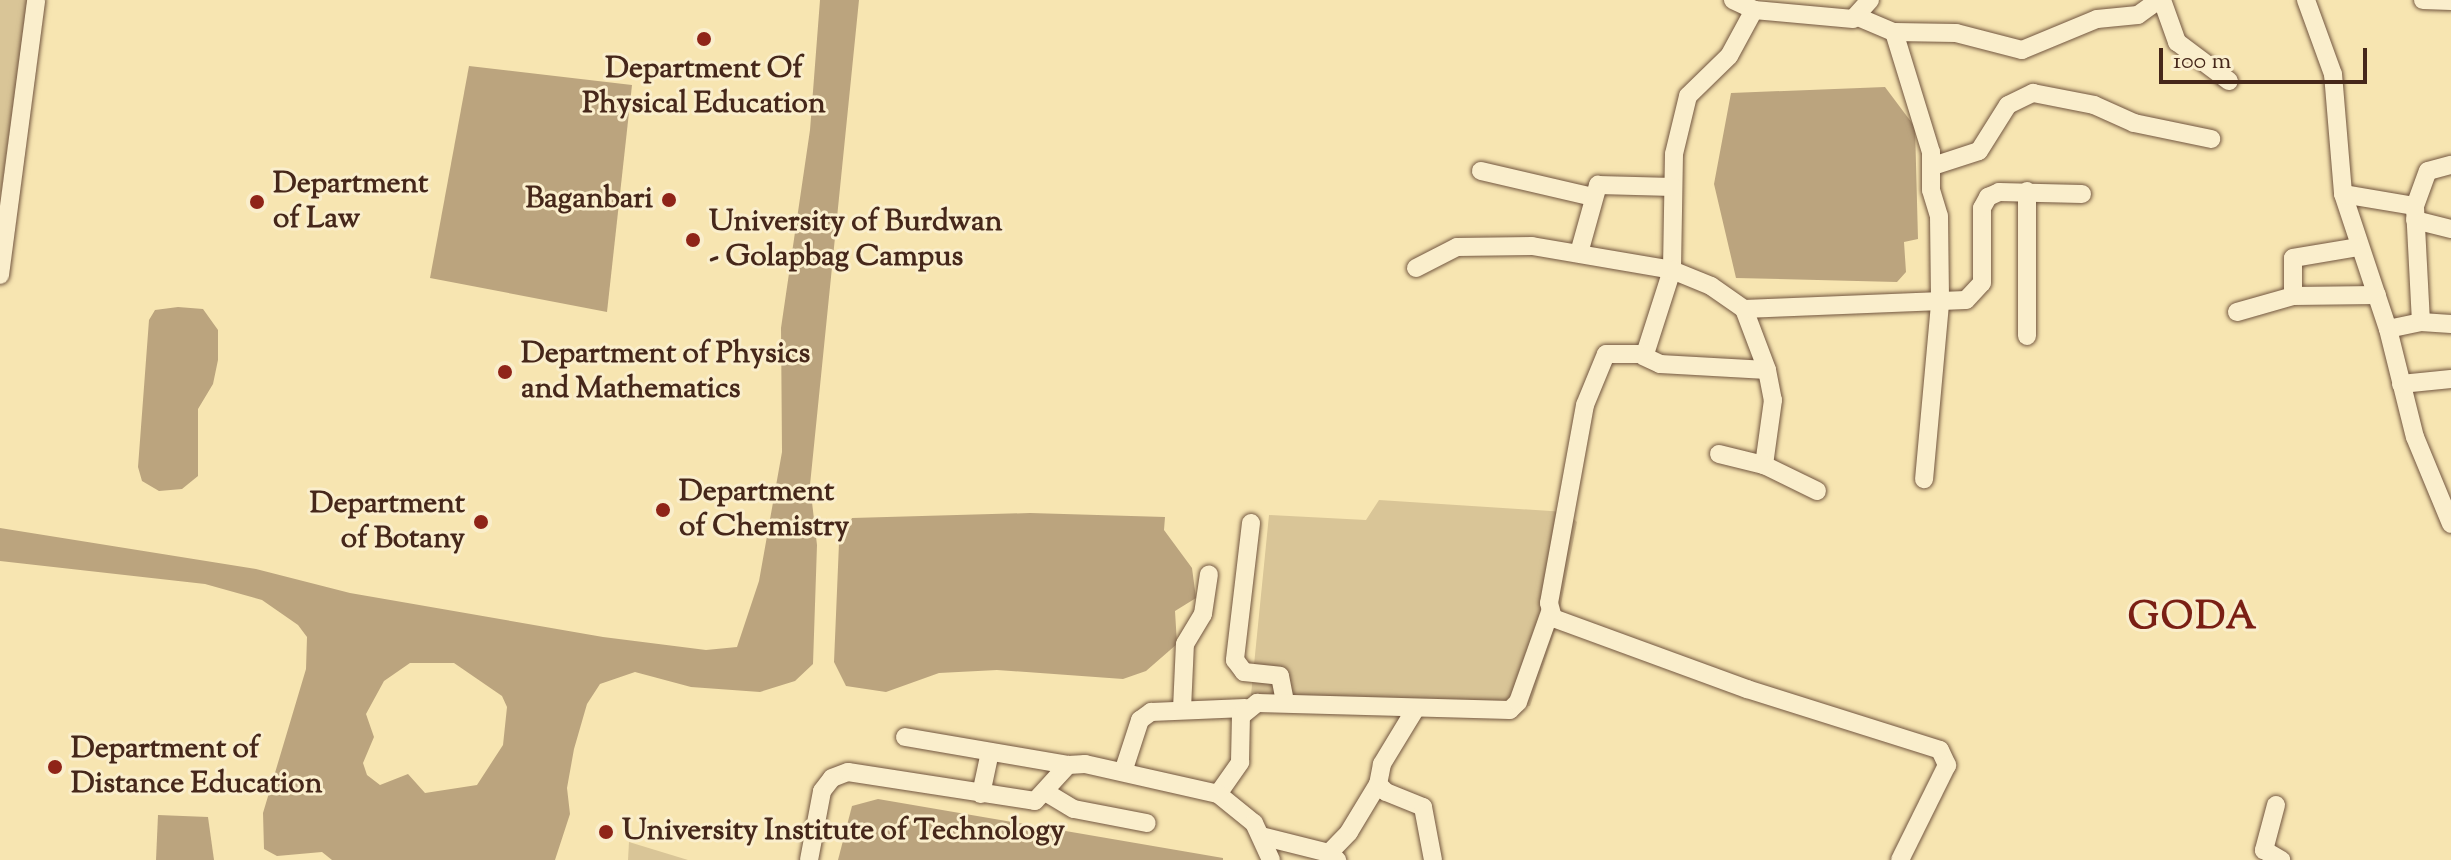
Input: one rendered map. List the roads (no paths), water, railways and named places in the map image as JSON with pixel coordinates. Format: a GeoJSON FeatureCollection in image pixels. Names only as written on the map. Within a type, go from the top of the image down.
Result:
{"type":"FeatureCollection","features":[{"type":"Feature","properties":{"kind":"street"},"geometry":{"type":"LineString","coordinates":[[0,275],[36,0]]}},
{"type":"Feature","properties":{"kind":"street"},"geometry":{"type":"LineString","coordinates":[[1733,0],[1754,10],[1858,17],[1894,32],[1956,33],[2022,50],[2097,19],[2138,15],[2160,0],[2177,42],[2229,81]]}},
{"type":"Feature","properties":{"kind":"street"},"geometry":{"type":"LineString","coordinates":[[1858,17],[1870,0]]}},
{"type":"Feature","properties":{"kind":"street"},"geometry":{"type":"LineString","coordinates":[[2306,0],[2333,74],[2343,194],[2388,329],[2430,482],[2451,524]]}},
{"type":"Feature","properties":{"kind":"street"},"geometry":{"type":"LineString","coordinates":[[2423,0],[2451,1]]}},
{"type":"Feature","properties":{"kind":"street"},"geometry":{"type":"LineString","coordinates":[[1643,356],[1672,270],[1674,154],[1688,96],[1729,56],[1754,10]]}},
{"type":"Feature","properties":{"kind":"street"},"geometry":{"type":"LineString","coordinates":[[1894,32],[1933,166],[1940,304],[1924,479]]}},
{"type":"Feature","properties":{"kind":"street"},"geometry":{"type":"LineString","coordinates":[[1933,166],[1979,151],[2008,105],[2033,93],[2094,105],[2134,123],[2211,139]]}},
{"type":"Feature","properties":{"kind":"street"},"geometry":{"type":"LineString","coordinates":[[2421,322],[2415,213],[2424,175],[2451,165]]}},
{"type":"Feature","properties":{"kind":"street"},"geometry":{"type":"LineString","coordinates":[[1481,171],[1593,197]]}},
{"type":"Feature","properties":{"kind":"street"},"geometry":{"type":"LineString","coordinates":[[1579,253],[1598,185],[1608,181],[1673,187]]}},
{"type":"Feature","properties":{"kind":"street"},"geometry":{"type":"LineString","coordinates":[[2027,191],[2027,336]]}},
{"type":"Feature","properties":{"kind":"street"},"geometry":{"type":"LineString","coordinates":[[1744,309],[1940,304],[1977,294],[1982,208],[1988,197],[2027,191],[2082,194]]}},
{"type":"Feature","properties":{"kind":"street"},"geometry":{"type":"LineString","coordinates":[[2343,194],[2415,213],[2451,229]]}},
{"type":"Feature","properties":{"kind":"street"},"geometry":{"type":"LineString","coordinates":[[1416,268],[1442,253],[1474,245],[1579,253],[1672,270],[1711,286],[1744,309],[1767,370],[1773,400],[1764,465]]}},
{"type":"Feature","properties":{"kind":"street"},"geometry":{"type":"LineString","coordinates":[[2293,296],[2293,258],[2359,247]]}},
{"type":"Feature","properties":{"kind":"street"},"geometry":{"type":"LineString","coordinates":[[2237,312],[2293,296],[2377,295]]}},
{"type":"Feature","properties":{"kind":"street"},"geometry":{"type":"LineString","coordinates":[[2388,329],[2421,322],[2451,324]]}},
{"type":"Feature","properties":{"kind":"street"},"geometry":{"type":"LineString","coordinates":[[1123,772],[1140,720],[1151,712],[1245,708],[1285,702],[1510,710],[1518,702],[1550,612],[1585,405],[1606,354],[1643,356],[1660,364],[1767,370]]}},
{"type":"Feature","properties":{"kind":"street"},"geometry":{"type":"LineString","coordinates":[[2401,384],[2451,379]]}},
{"type":"Feature","properties":{"kind":"street"},"geometry":{"type":"LineString","coordinates":[[1719,454],[1764,465],[1817,491]]}},
{"type":"Feature","properties":{"kind":"street"},"geometry":{"type":"LineString","coordinates":[[2430,482],[2451,483]]}},
{"type":"Feature","properties":{"kind":"street"},"geometry":{"type":"LineString","coordinates":[[1251,523],[1235,660],[1244,672],[1280,676],[1285,702]]}},
{"type":"Feature","properties":{"kind":"street"},"geometry":{"type":"LineString","coordinates":[[1182,709],[1185,644],[1203,614],[1209,574]]}},
{"type":"Feature","properties":{"kind":"street"},"geometry":{"type":"LineString","coordinates":[[1550,612],[1553,618],[1747,689],[1940,750],[1947,765],[1900,860]]}},
{"type":"Feature","properties":{"kind":"street"},"geometry":{"type":"LineString","coordinates":[[1218,794],[1240,762],[1245,708]]}},
{"type":"Feature","properties":{"kind":"street"},"geometry":{"type":"LineString","coordinates":[[1261,836],[1333,856],[1378,784],[1382,764],[1416,708]]}},
{"type":"Feature","properties":{"kind":"street"},"geometry":{"type":"LineString","coordinates":[[905,737],[1123,772],[1218,794],[1235,803],[1261,836],[1271,860]]}},
{"type":"Feature","properties":{"kind":"street"},"geometry":{"type":"LineString","coordinates":[[981,794],[990,752]]}},
{"type":"Feature","properties":{"kind":"street"},"geometry":{"type":"LineString","coordinates":[[809,860],[822,791],[832,778],[848,772],[1035,801],[1047,793],[1068,765]]}},
{"type":"Feature","properties":{"kind":"street"},"geometry":{"type":"LineString","coordinates":[[1378,784],[1386,792],[1423,807],[1433,860]]}},
{"type":"Feature","properties":{"kind":"street"},"geometry":{"type":"LineString","coordinates":[[1047,793],[1074,809],[1147,823]]}},
{"type":"Feature","properties":{"kind":"street"},"geometry":{"type":"LineString","coordinates":[[2276,805],[2264,850],[2281,860]]}},
{"type":"Feature","properties":{"kind":"place","name":"Department Of Physical Education"},"geometry":{"type":"Point","coordinates":[704,39]}},
{"type":"Feature","properties":{"kind":"place","name":"Baganbari"},"geometry":{"type":"Point","coordinates":[669,200]}},
{"type":"Feature","properties":{"kind":"place","name":"Department of Law"},"geometry":{"type":"Point","coordinates":[257,202]}},
{"type":"Feature","properties":{"kind":"place","name":"University of Burdwan - Golapbag Campus"},"geometry":{"type":"Point","coordinates":[693,240]}},
{"type":"Feature","properties":{"kind":"place","name":"Department of Physics and Mathematics"},"geometry":{"type":"Point","coordinates":[505,372]}},
{"type":"Feature","properties":{"kind":"place","name":"Department of Chemistry"},"geometry":{"type":"Point","coordinates":[663,510]}},
{"type":"Feature","properties":{"kind":"place","name":"Department of Botany"},"geometry":{"type":"Point","coordinates":[481,522]}},
{"type":"Feature","properties":{"kind":"place","name":"Department of Distance Education"},"geometry":{"type":"Point","coordinates":[55,767]}},
{"type":"Feature","properties":{"kind":"place","name":"University Institute of Technology"},"geometry":{"type":"Point","coordinates":[606,832]}},
{"type":"Feature","properties":{"kind":"district","name":"GODA"},"geometry":{"type":"Point","coordinates":[2193,620]}}]}
